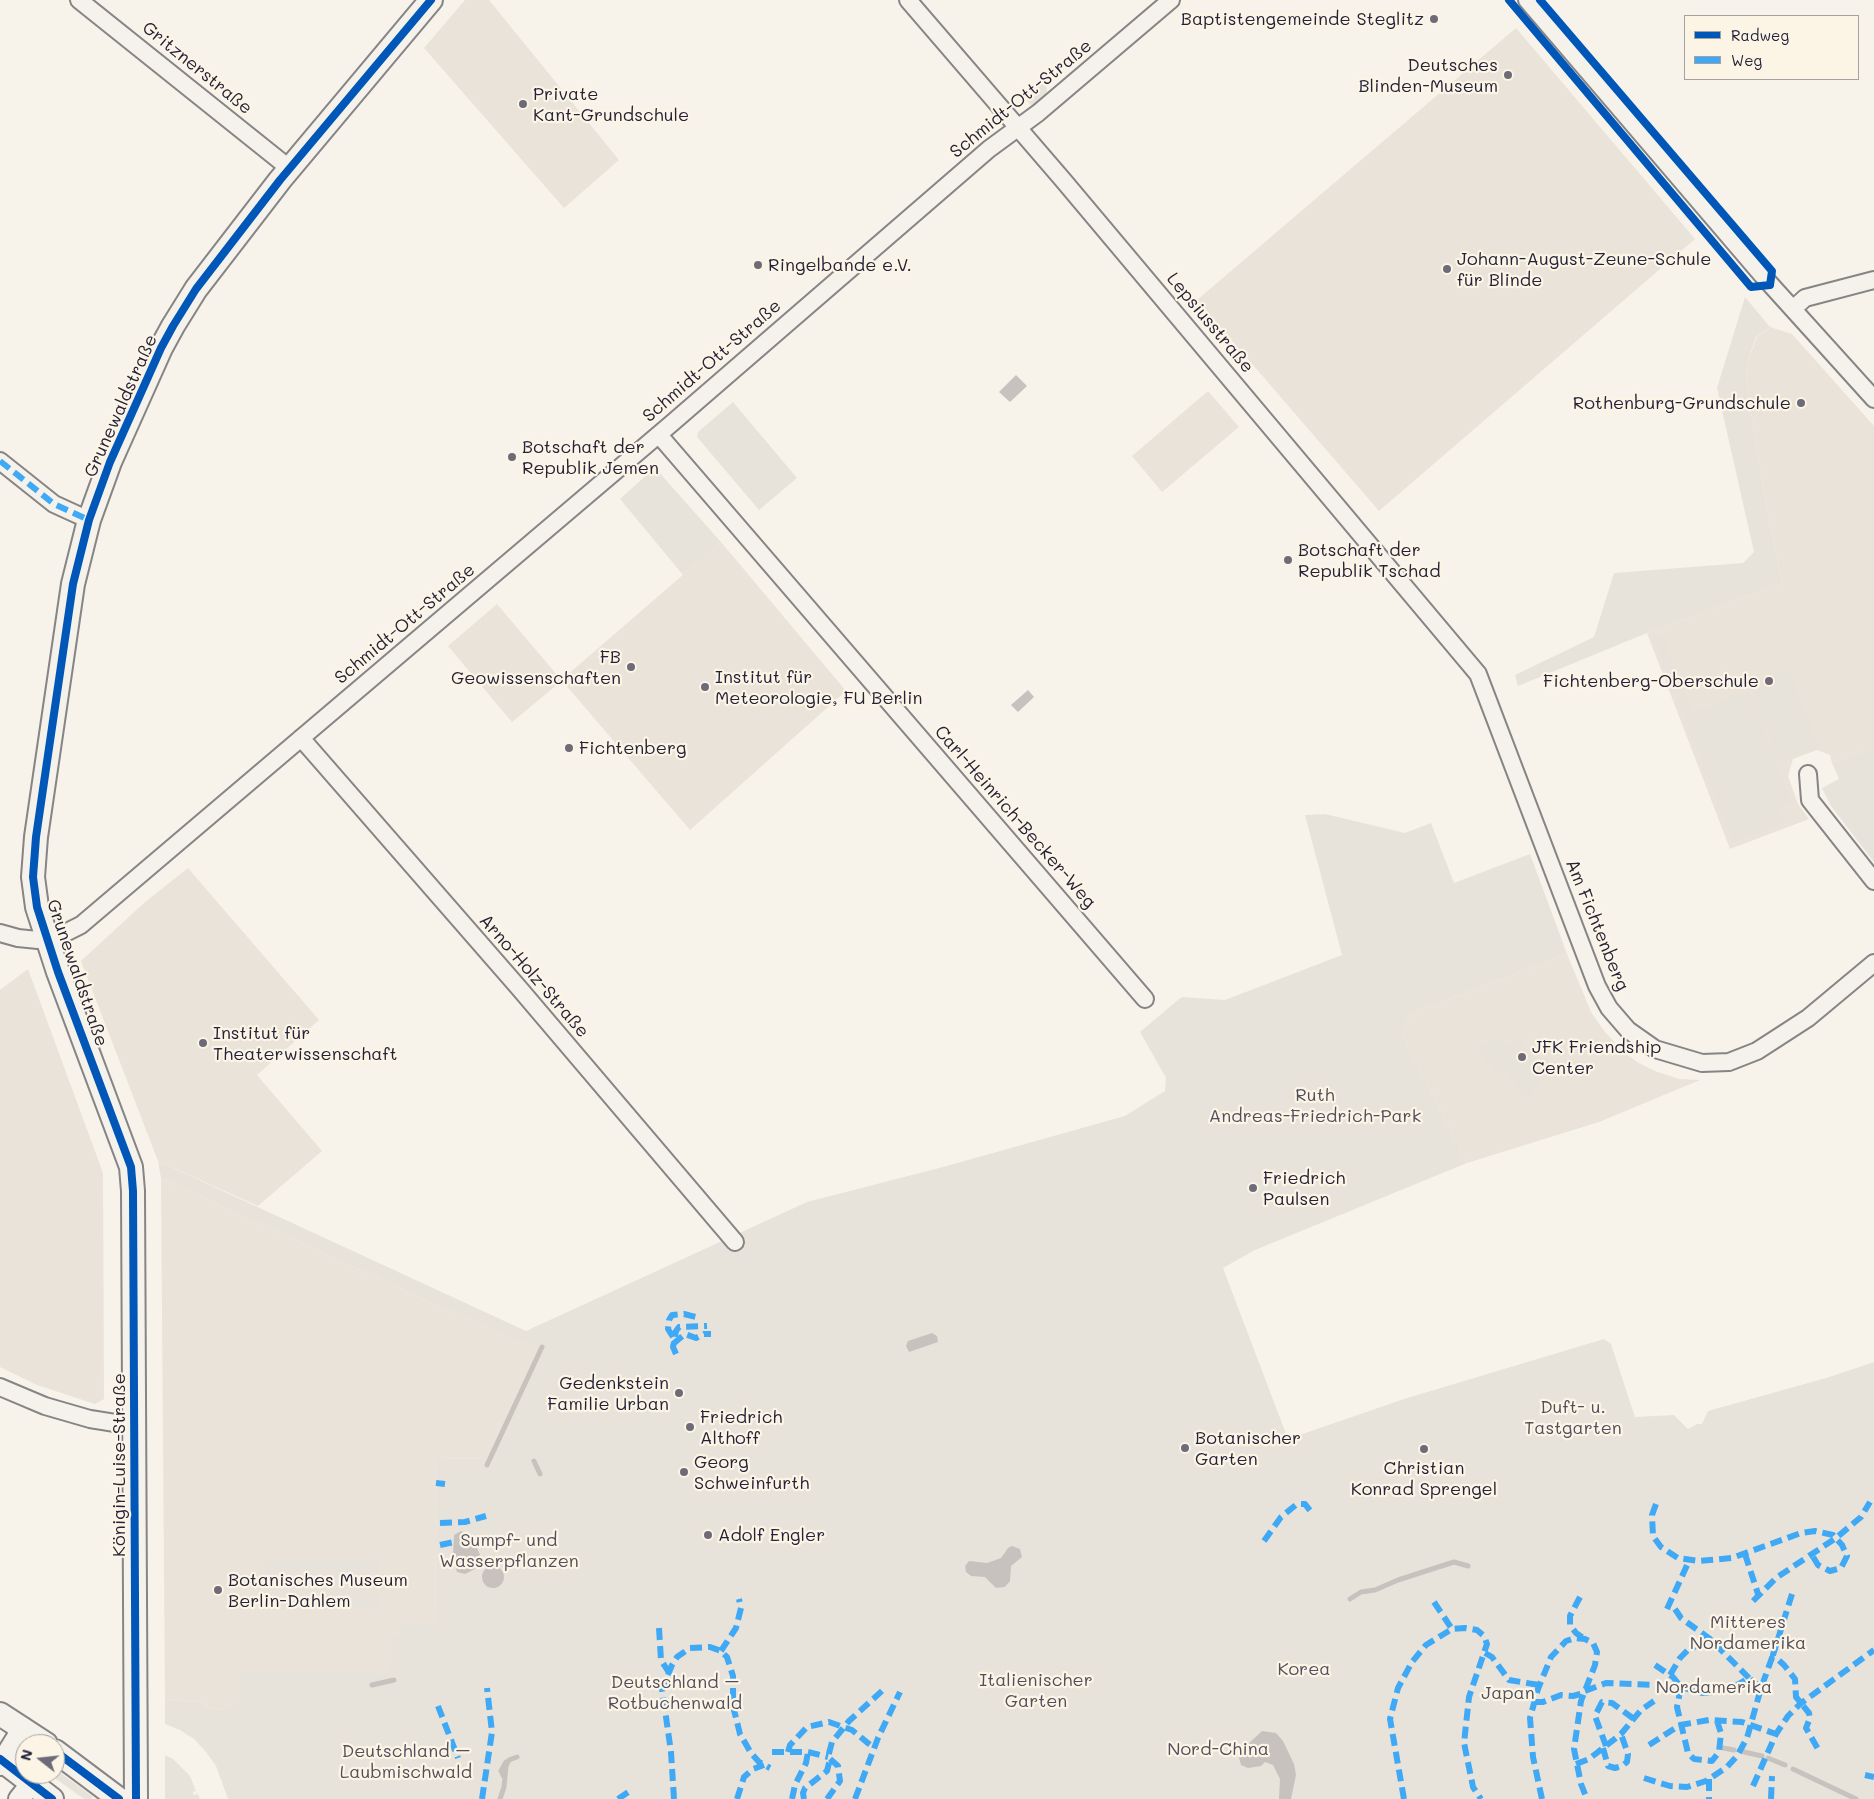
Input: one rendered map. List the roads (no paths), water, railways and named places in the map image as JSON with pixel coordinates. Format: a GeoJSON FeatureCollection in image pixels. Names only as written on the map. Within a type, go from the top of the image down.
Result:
{"type":"FeatureCollection","features":[{"type":"Feature","properties":{"kind":"main road","name":"Grunewaldstraße"},"geometry":{"type":"LineString","coordinates":[[119,1134],[47,939],[34,888],[34,858],[74,584],[90,520],[124,429],[172,326],[196,289],[289,168],[431,0]]}},
{"type":"Feature","properties":{"kind":"main road","name":"Königin-Luise-Straße"},"geometry":{"type":"LineString","coordinates":[[119,1134],[131,1167],[133,1191],[136,1799]]}},
{"type":"Feature","properties":{"kind":"main road"},"geometry":{"type":"LineString","coordinates":[[0,1714],[32,1734]]}},
{"type":"Feature","properties":{"kind":"main road"},"geometry":{"type":"LineString","coordinates":[[65,1758],[119,1799]]}},
{"type":"Feature","properties":{"kind":"main road"},"geometry":{"type":"LineString","coordinates":[[1,1762],[26,1791],[52,1799]]}},
{"type":"Feature","properties":{"kind":"street","name":"Gritznerstraße"},"geometry":{"type":"LineString","coordinates":[[79,0],[289,168]]}},
{"type":"Feature","properties":{"kind":"street","name":"Lepsiusstraße"},"geometry":{"type":"LineString","coordinates":[[908,0],[1018,127],[1478,674]]}},
{"type":"Feature","properties":{"kind":"street","name":"Schmidt-Ott-Straße"},"geometry":{"type":"LineString","coordinates":[[47,939],[81,925],[659,435],[989,149],[1171,0]]}},
{"type":"Feature","properties":{"kind":"street"},"geometry":{"type":"LineString","coordinates":[[1527,0],[1793,309],[1874,399]]}},
{"type":"Feature","properties":{"kind":"street"},"geometry":{"type":"LineString","coordinates":[[1793,309],[1805,298],[1874,280]]}},
{"type":"Feature","properties":{"kind":"street","name":"Carl-Heinrich-Becker-Weg"},"geometry":{"type":"LineString","coordinates":[[659,435],[1145,999]]}},
{"type":"Feature","properties":{"kind":"street"},"geometry":{"type":"LineString","coordinates":[[0,461],[54,504],[90,520]]}},
{"type":"Feature","properties":{"kind":"street","name":"Am Fichtenberg"},"geometry":{"type":"LineString","coordinates":[[1478,674],[1597,986],[1609,1008],[1628,1030],[1655,1049],[1702,1063],[1729,1062],[1757,1051],[1808,1018],[1874,963]]}},
{"type":"Feature","properties":{"kind":"street","name":"Arno-Holz-Straße"},"geometry":{"type":"LineString","coordinates":[[301,738],[516,984],[735,1242]]}},
{"type":"Feature","properties":{"kind":"street"},"geometry":{"type":"LineString","coordinates":[[1808,774],[1810,800],[1874,881]]}},
{"type":"Feature","properties":{"kind":"street"},"geometry":{"type":"LineString","coordinates":[[0,933],[31,940],[47,939]]}},
{"type":"Feature","properties":{"kind":"street"},"geometry":{"type":"LineString","coordinates":[[0,1388],[45,1406],[90,1419],[134,1426]]}},
{"type":"Feature","properties":{"kind":"street"},"geometry":{"type":"LineString","coordinates":[[1,1762],[23,1728]]}},
{"type":"Feature","properties":{"kind":"waterway"},"geometry":{"type":"LineString","coordinates":[[487,1465],[542,1347]]}},
{"type":"Feature","properties":{"kind":"waterway"},"geometry":{"type":"LineString","coordinates":[[534,1461],[540,1474]]}},
{"type":"Feature","properties":{"kind":"waterway"},"geometry":{"type":"LineString","coordinates":[[1350,1599],[1361,1592],[1375,1590],[1398,1580],[1454,1562],[1468,1566]]}},
{"type":"Feature","properties":{"kind":"waterway"},"geometry":{"type":"LineString","coordinates":[[372,1685],[394,1680]]}},
{"type":"Feature","properties":{"kind":"waterway"},"geometry":{"type":"LineString","coordinates":[[1723,1748],[1734,1750]]}},
{"type":"Feature","properties":{"kind":"waterway"},"geometry":{"type":"LineString","coordinates":[[1744,1752],[1762,1756]]}},
{"type":"Feature","properties":{"kind":"waterway"},"geometry":{"type":"LineString","coordinates":[[500,1799],[504,1787],[506,1766],[509,1760],[517,1757]]}},
{"type":"Feature","properties":{"kind":"waterway"},"geometry":{"type":"LineString","coordinates":[[1768,1758],[1785,1765]]}},
{"type":"Feature","properties":{"kind":"waterway"},"geometry":{"type":"LineString","coordinates":[[504,1777],[501,1771],[506,1762]]}},
{"type":"Feature","properties":{"kind":"waterway"},"geometry":{"type":"LineString","coordinates":[[1793,1769],[1856,1799]]}},
{"type":"Feature","properties":{"kind":"place","name":"Baptistengemeinde Steglitz"},"geometry":{"type":"Point","coordinates":[1434,19]}},
{"type":"Feature","properties":{"kind":"place","name":"Deutsches Blinden-Museum"},"geometry":{"type":"Point","coordinates":[1508,75]}},
{"type":"Feature","properties":{"kind":"place","name":"Private Kant-Grundschule"},"geometry":{"type":"Point","coordinates":[523,104]}},
{"type":"Feature","properties":{"kind":"place","name":"Ringelbande e.V."},"geometry":{"type":"Point","coordinates":[758,265]}},
{"type":"Feature","properties":{"kind":"place","name":"Johann-August-Zeune-Schule für Blinde"},"geometry":{"type":"Point","coordinates":[1447,269]}},
{"type":"Feature","properties":{"kind":"place","name":"Rothenburg-Grundschule"},"geometry":{"type":"Point","coordinates":[1801,403]}},
{"type":"Feature","properties":{"kind":"place","name":"Botschaft der Republik Jemen"},"geometry":{"type":"Point","coordinates":[512,457]}},
{"type":"Feature","properties":{"kind":"place","name":"Botschaft der Republik Tschad"},"geometry":{"type":"Point","coordinates":[1288,560]}},
{"type":"Feature","properties":{"kind":"place","name":"FB Geowissenschaften"},"geometry":{"type":"Point","coordinates":[631,667]}},
{"type":"Feature","properties":{"kind":"place","name":"Fichtenberg-Oberschule"},"geometry":{"type":"Point","coordinates":[1769,681]}},
{"type":"Feature","properties":{"kind":"place","name":"Institut für Meteorologie, FU Berlin"},"geometry":{"type":"Point","coordinates":[705,687]}},
{"type":"Feature","properties":{"kind":"place","name":"Fichtenberg"},"geometry":{"type":"Point","coordinates":[569,748]}},
{"type":"Feature","properties":{"kind":"place","name":"Institut für Theaterwissenschaft"},"geometry":{"type":"Point","coordinates":[203,1043]}},
{"type":"Feature","properties":{"kind":"place","name":"JFK Friendship Center"},"geometry":{"type":"Point","coordinates":[1522,1057]}},
{"type":"Feature","properties":{"kind":"place","name":"Friedrich Paulsen"},"geometry":{"type":"Point","coordinates":[1253,1188]}},
{"type":"Feature","properties":{"kind":"place","name":"Gedenkstein Familie Urban"},"geometry":{"type":"Point","coordinates":[679,1393]}},
{"type":"Feature","properties":{"kind":"place","name":"Friedrich Althoff"},"geometry":{"type":"Point","coordinates":[690,1427]}},
{"type":"Feature","properties":{"kind":"place","name":"Botanischer Garten"},"geometry":{"type":"Point","coordinates":[1185,1448]}},
{"type":"Feature","properties":{"kind":"place","name":"Christian Konrad Sprengel"},"geometry":{"type":"Point","coordinates":[1424,1449]}},
{"type":"Feature","properties":{"kind":"place","name":"Georg Schweinfurth"},"geometry":{"type":"Point","coordinates":[684,1472]}},
{"type":"Feature","properties":{"kind":"place","name":"Adolf Engler"},"geometry":{"type":"Point","coordinates":[708,1535]}},
{"type":"Feature","properties":{"kind":"place","name":"Botanisches Museum Berlin-Dahlem"},"geometry":{"type":"Point","coordinates":[218,1590]}},
{"type":"Feature","properties":{"kind":"park label","name":"Ruth Andreas-Friedrich-Park"},"geometry":{"type":"Point","coordinates":[1315,1105]}},
{"type":"Feature","properties":{"kind":"park label","name":"Duft- u. Tastgarten"},"geometry":{"type":"Point","coordinates":[1573,1417]}},
{"type":"Feature","properties":{"kind":"park label","name":"Sumpf- und Wasserpflanzen"},"geometry":{"type":"Point","coordinates":[509,1550]}},
{"type":"Feature","properties":{"kind":"park label","name":"Mitteres Nordamerika"},"geometry":{"type":"Point","coordinates":[1748,1632]}},
{"type":"Feature","properties":{"kind":"park label","name":"Korea"},"geometry":{"type":"Point","coordinates":[1304,1669]}},
{"type":"Feature","properties":{"kind":"park label","name":"Nordamerika"},"geometry":{"type":"Point","coordinates":[1714,1687]}},
{"type":"Feature","properties":{"kind":"park label","name":"Italienischer Garten"},"geometry":{"type":"Point","coordinates":[1036,1690]}},
{"type":"Feature","properties":{"kind":"park label","name":"Deutschland – Rotbuchenwald"},"geometry":{"type":"Point","coordinates":[675,1692]}},
{"type":"Feature","properties":{"kind":"park label","name":"Japan"},"geometry":{"type":"Point","coordinates":[1508,1693]}},
{"type":"Feature","properties":{"kind":"park label","name":"Nord-China"},"geometry":{"type":"Point","coordinates":[1218,1749]}},
{"type":"Feature","properties":{"kind":"park label","name":"Deutschland – Laubmischwald"},"geometry":{"type":"Point","coordinates":[406,1761]}}]}
